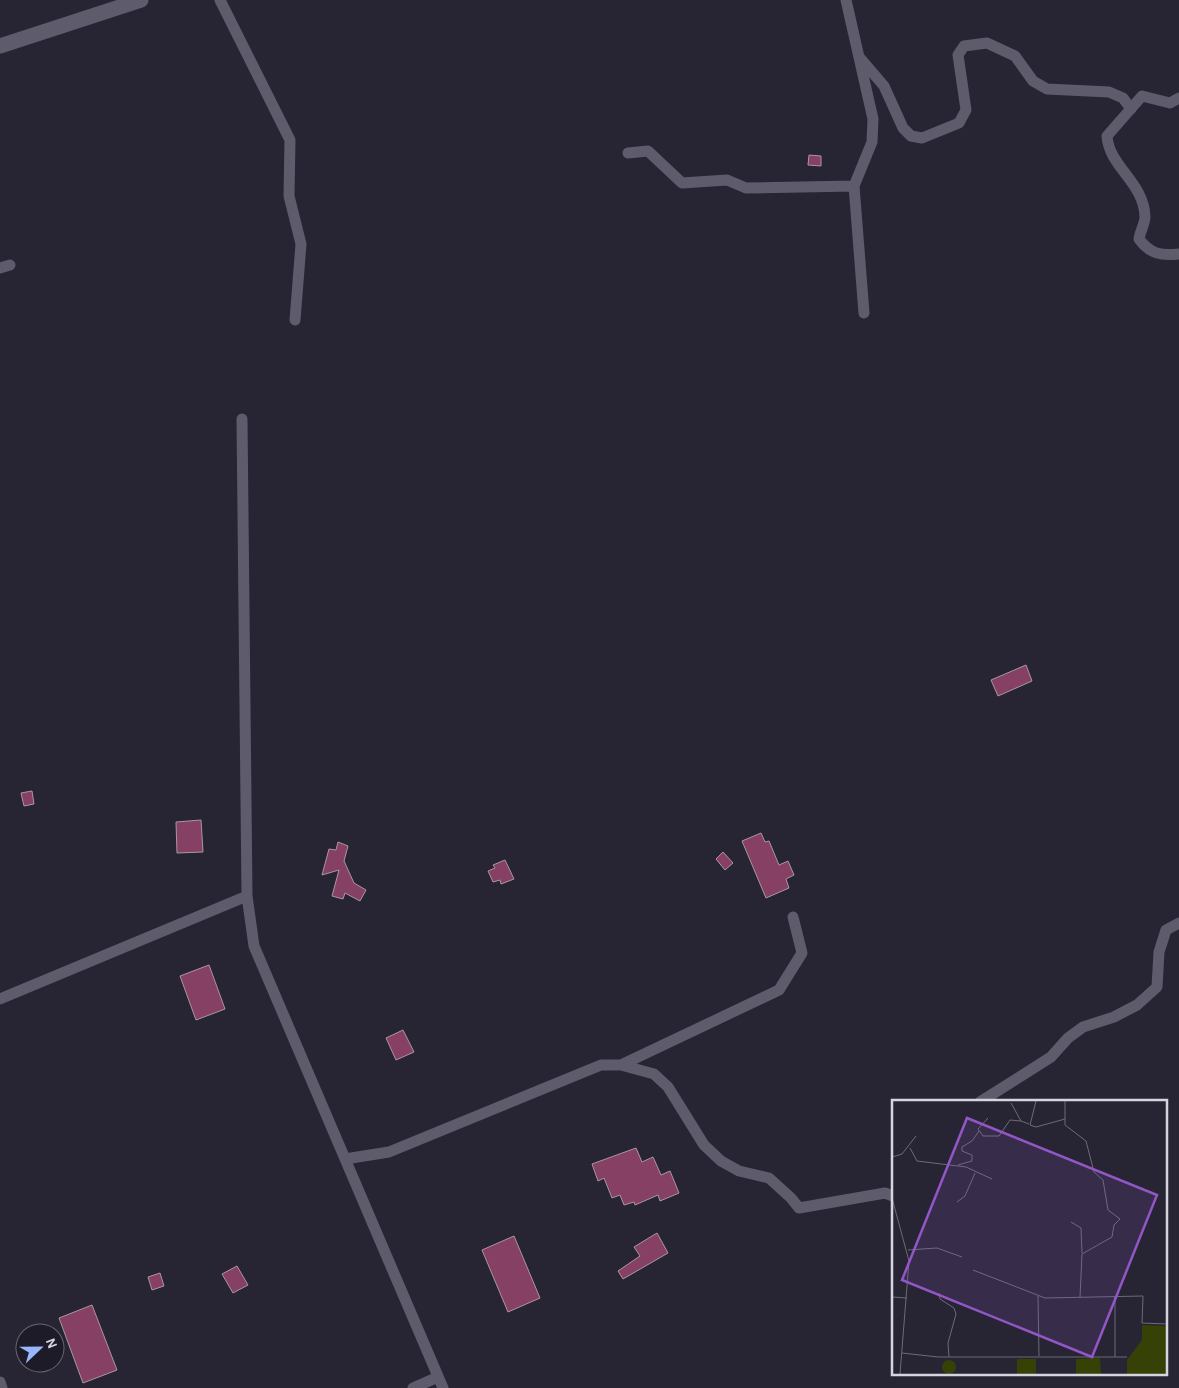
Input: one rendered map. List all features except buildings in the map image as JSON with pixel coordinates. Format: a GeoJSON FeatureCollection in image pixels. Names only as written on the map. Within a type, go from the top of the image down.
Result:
{"type":"FeatureCollection","features":[{"type":"Feature","properties":{"kind":"street"},"geometry":{"type":"LineString","coordinates":[[0,46],[141,0]]}},
{"type":"Feature","properties":{"kind":"street"},"geometry":{"type":"LineString","coordinates":[[220,0],[290,140],[289,196],[301,244],[295,320]]}},
{"type":"Feature","properties":{"kind":"street"},"geometry":{"type":"LineString","coordinates":[[846,0],[872,119],[872,142],[854,186],[864,313]]}},
{"type":"Feature","properties":{"kind":"street"},"geometry":{"type":"LineString","coordinates":[[860,58],[884,86],[903,128],[911,136],[922,138],[959,122],[966,110],[958,55],[964,46],[987,43],[1015,56],[1033,81],[1047,90],[1109,92],[1123,98],[1131,109]]}},
{"type":"Feature","properties":{"kind":"street"},"geometry":{"type":"LineString","coordinates":[[1179,98],[1170,103],[1142,96],[1107,136],[1108,148],[1140,192],[1146,219],[1140,228],[1139,239],[1146,249],[1162,256],[1179,254]]}},
{"type":"Feature","properties":{"kind":"street"},"geometry":{"type":"LineString","coordinates":[[628,153],[648,151],[682,183],[727,180],[746,188],[854,186]]}},
{"type":"Feature","properties":{"kind":"street"},"geometry":{"type":"LineString","coordinates":[[242,419],[247,896],[254,946],[441,1383],[412,1388]]}},
{"type":"Feature","properties":{"kind":"street"},"geometry":{"type":"LineString","coordinates":[[0,999],[247,896]]}},
{"type":"Feature","properties":{"kind":"street"},"geometry":{"type":"LineString","coordinates":[[621,1065],[779,990],[802,953],[792,917]]}},
{"type":"Feature","properties":{"kind":"street"},"geometry":{"type":"LineString","coordinates":[[983,1100],[1051,1057],[1068,1038],[1084,1028],[1114,1017],[1137,1005],[1157,987],[1159,952],[1166,930],[1179,923]]}},
{"type":"Feature","properties":{"kind":"street"},"geometry":{"type":"LineString","coordinates":[[345,1159],[390,1152],[601,1065],[621,1065],[654,1074],[668,1087],[704,1145],[721,1161],[739,1171],[769,1178],[799,1208],[885,1193],[892,1196]]}},
{"type":"Feature","properties":{"kind":"street"},"geometry":{"type":"LineString","coordinates":[[0,1382],[2,1388]]}}]}
